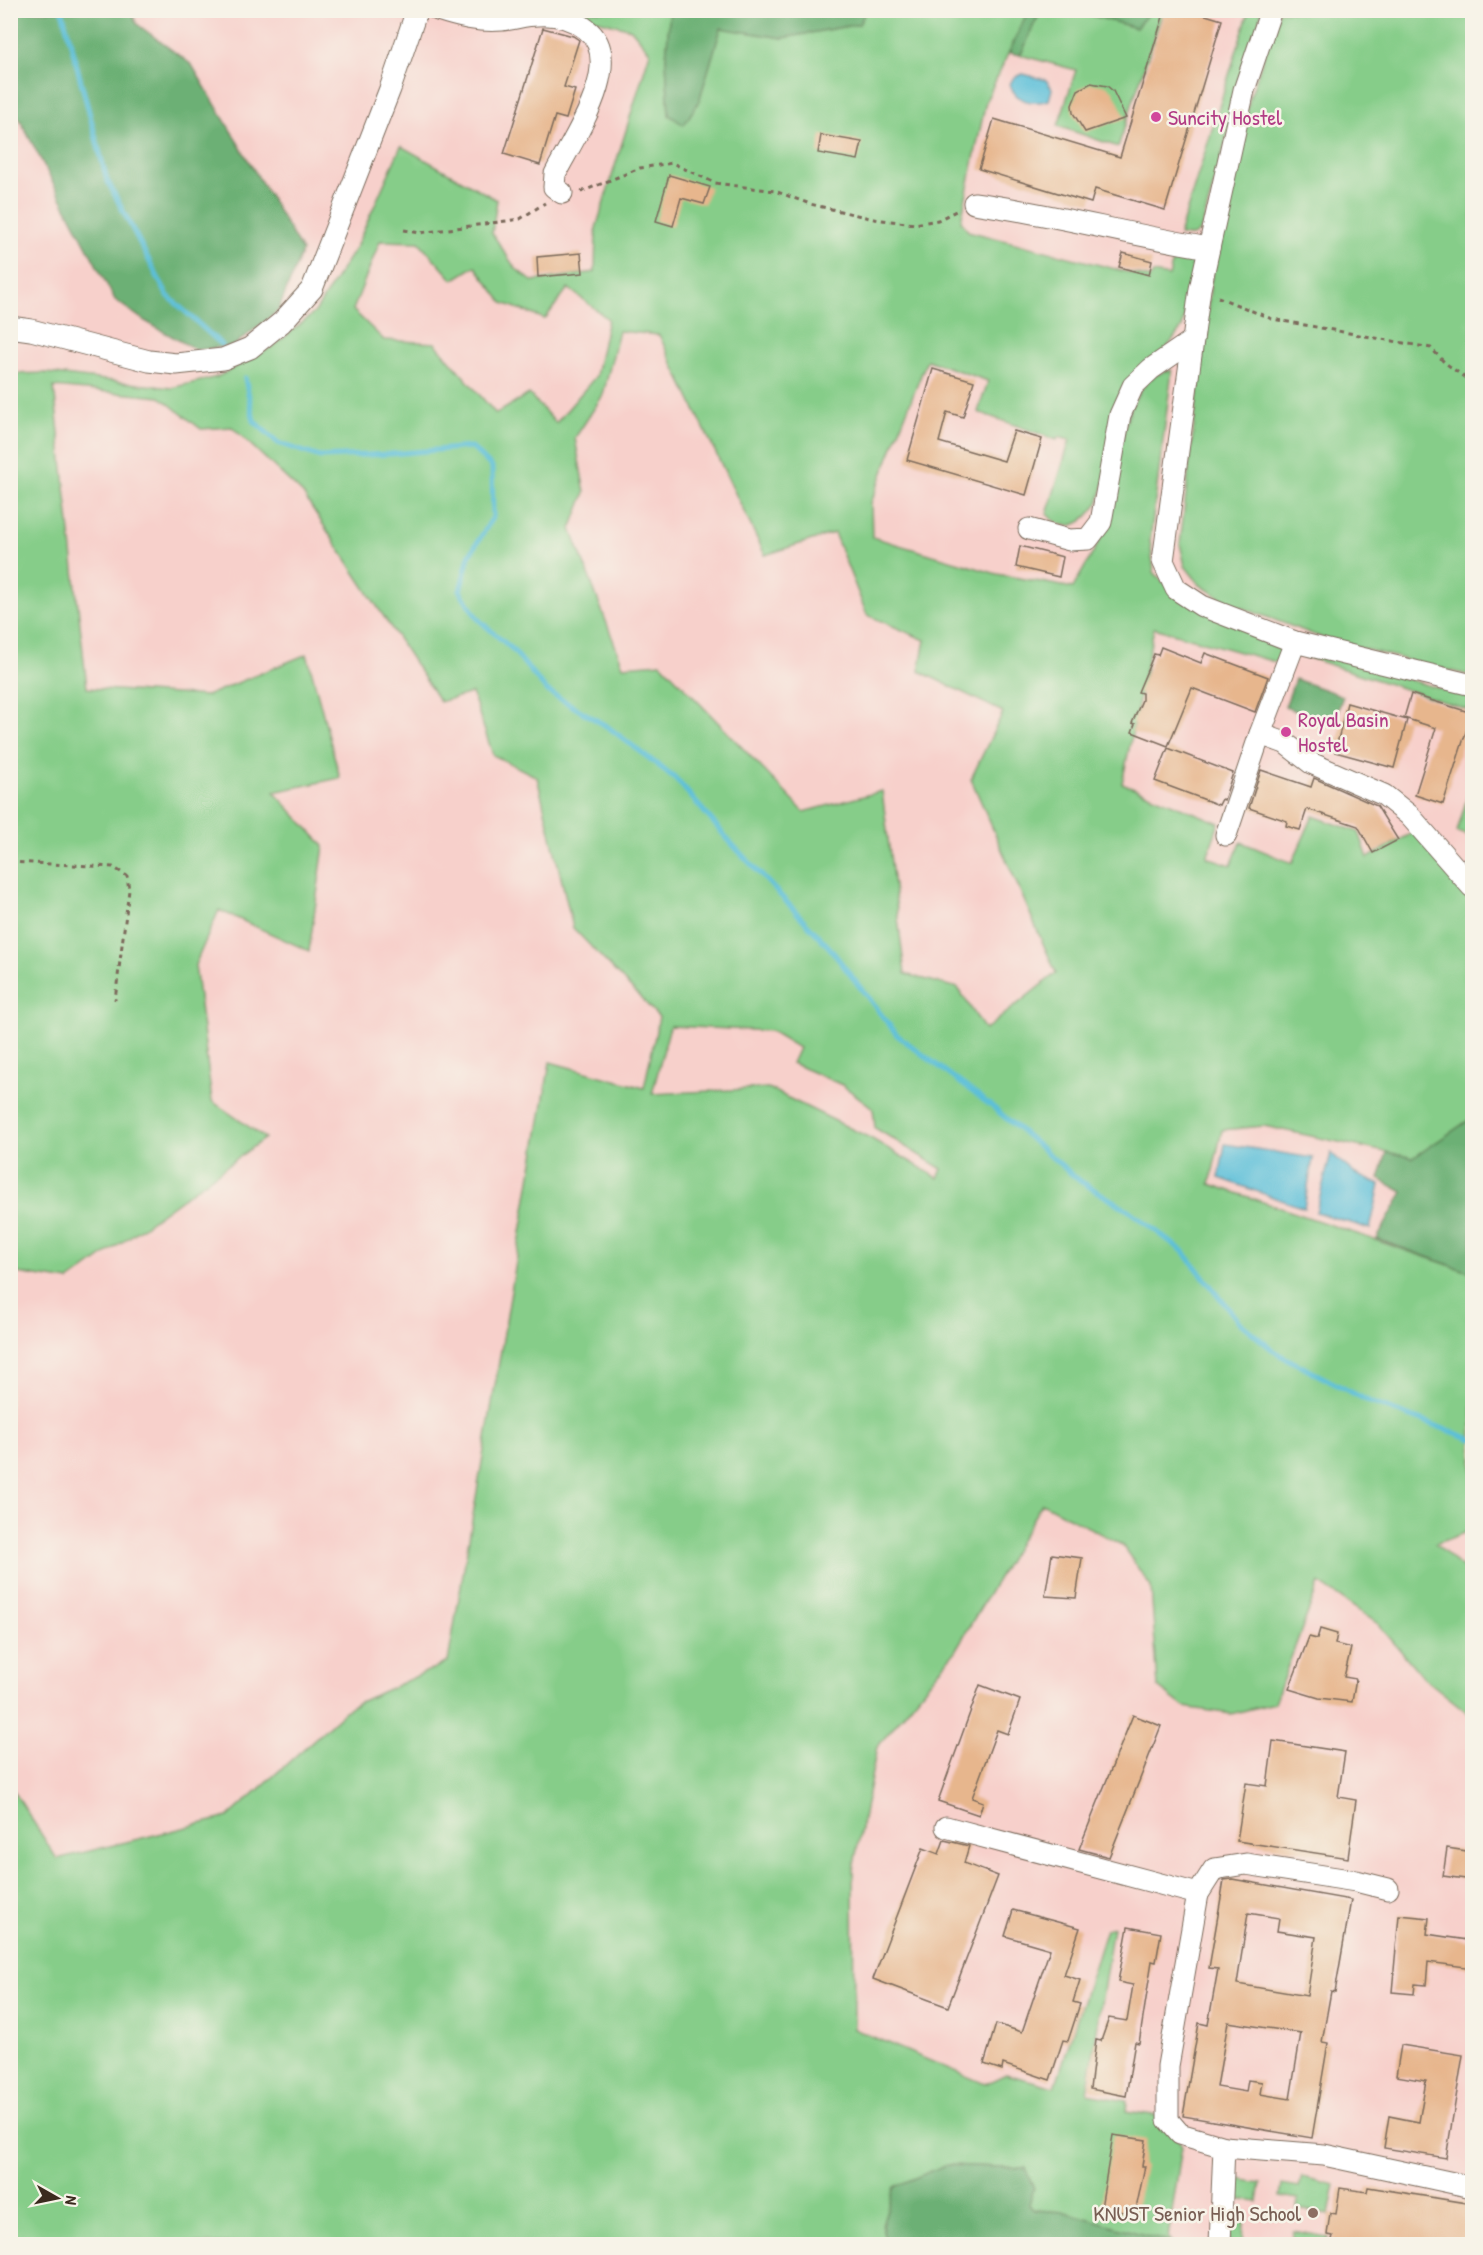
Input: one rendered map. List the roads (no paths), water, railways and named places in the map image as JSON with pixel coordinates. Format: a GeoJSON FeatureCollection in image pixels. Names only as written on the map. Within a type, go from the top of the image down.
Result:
{"type":"FeatureCollection","features":[{"type":"Feature","properties":{"kind":"street"},"geometry":{"type":"LineString","coordinates":[[10,327],[31,330],[148,361],[176,364],[223,359],[250,348],[282,322],[312,289],[390,89],[417,10]]}},
{"type":"Feature","properties":{"kind":"street"},"geometry":{"type":"LineString","coordinates":[[438,10],[465,19],[500,20],[538,15],[572,19],[596,36],[602,62],[596,92],[573,143],[555,174],[554,187],[561,193]]}},
{"type":"Feature","properties":{"kind":"street"},"geometry":{"type":"LineString","coordinates":[[1271,10],[1244,90],[1200,289],[1163,561],[1176,589],[1187,598],[1295,642],[1473,685]]}},
{"type":"Feature","properties":{"kind":"street"},"geometry":{"type":"LineString","coordinates":[[974,203],[1034,212],[1140,236],[1209,248]]}},
{"type":"Feature","properties":{"kind":"street"},"geometry":{"type":"LineString","coordinates":[[1029,529],[1069,540],[1088,539],[1101,522],[1120,415],[1132,386],[1151,369],[1193,340]]}},
{"type":"Feature","properties":{"kind":"street"},"geometry":{"type":"LineString","coordinates":[[1226,835],[1260,734],[1295,642]]}},
{"type":"Feature","properties":{"kind":"street"},"geometry":{"type":"LineString","coordinates":[[1260,734],[1285,744],[1311,763],[1384,795],[1409,815],[1473,887]]}},
{"type":"Feature","properties":{"kind":"street"},"geometry":{"type":"LineString","coordinates":[[946,1827],[1198,1894]]}},
{"type":"Feature","properties":{"kind":"street"},"geometry":{"type":"LineString","coordinates":[[1388,1889],[1356,1881],[1246,1864],[1214,1869],[1198,1894],[1168,2066],[1168,2120],[1180,2134],[1224,2147],[1324,2155],[1473,2187]]}},
{"type":"Feature","properties":{"kind":"street"},"geometry":{"type":"LineString","coordinates":[[1220,2244],[1224,2147]]}},
{"type":"Feature","properties":{"kind":"water"},"geometry":{"type":"Polygon","coordinates":[[[1023,74],[1046,80],[1052,89],[1049,100],[1031,102],[1016,95],[1010,84],[1014,77],[1023,74]]]}},
{"type":"Feature","properties":{"kind":"water"},"geometry":{"type":"Polygon","coordinates":[[[1225,1144],[1313,1158],[1304,1208],[1219,1178],[1225,1144]]]}},
{"type":"Feature","properties":{"kind":"water"},"geometry":{"type":"Polygon","coordinates":[[[1331,1153],[1354,1173],[1380,1185],[1370,1229],[1316,1212],[1331,1153]]]}},
{"type":"Feature","properties":{"kind":"waterway"},"geometry":{"type":"LineString","coordinates":[[62,10],[107,180],[167,295],[222,345]]}},
{"type":"Feature","properties":{"kind":"waterway"},"geometry":{"type":"LineString","coordinates":[[245,378],[254,421],[278,443],[320,457],[471,447],[492,467],[493,517],[469,556],[460,591],[478,619],[513,650],[547,691],[608,727],[676,779],[731,843],[829,947],[897,1035],[994,1108],[1080,1181],[1128,1210],[1184,1252],[1239,1322],[1278,1354],[1370,1402],[1472,1439]]}},
{"type":"Feature","properties":{"kind":"place","name":"Suncity Hostel"},"geometry":{"type":"Point","coordinates":[1156,117]}},
{"type":"Feature","properties":{"kind":"place","name":"Royal Basin Hostel"},"geometry":{"type":"Point","coordinates":[1286,732]}},
{"type":"Feature","properties":{"kind":"place","name":"KNUST Senior High School"},"geometry":{"type":"Point","coordinates":[1313,2213]}}]}
